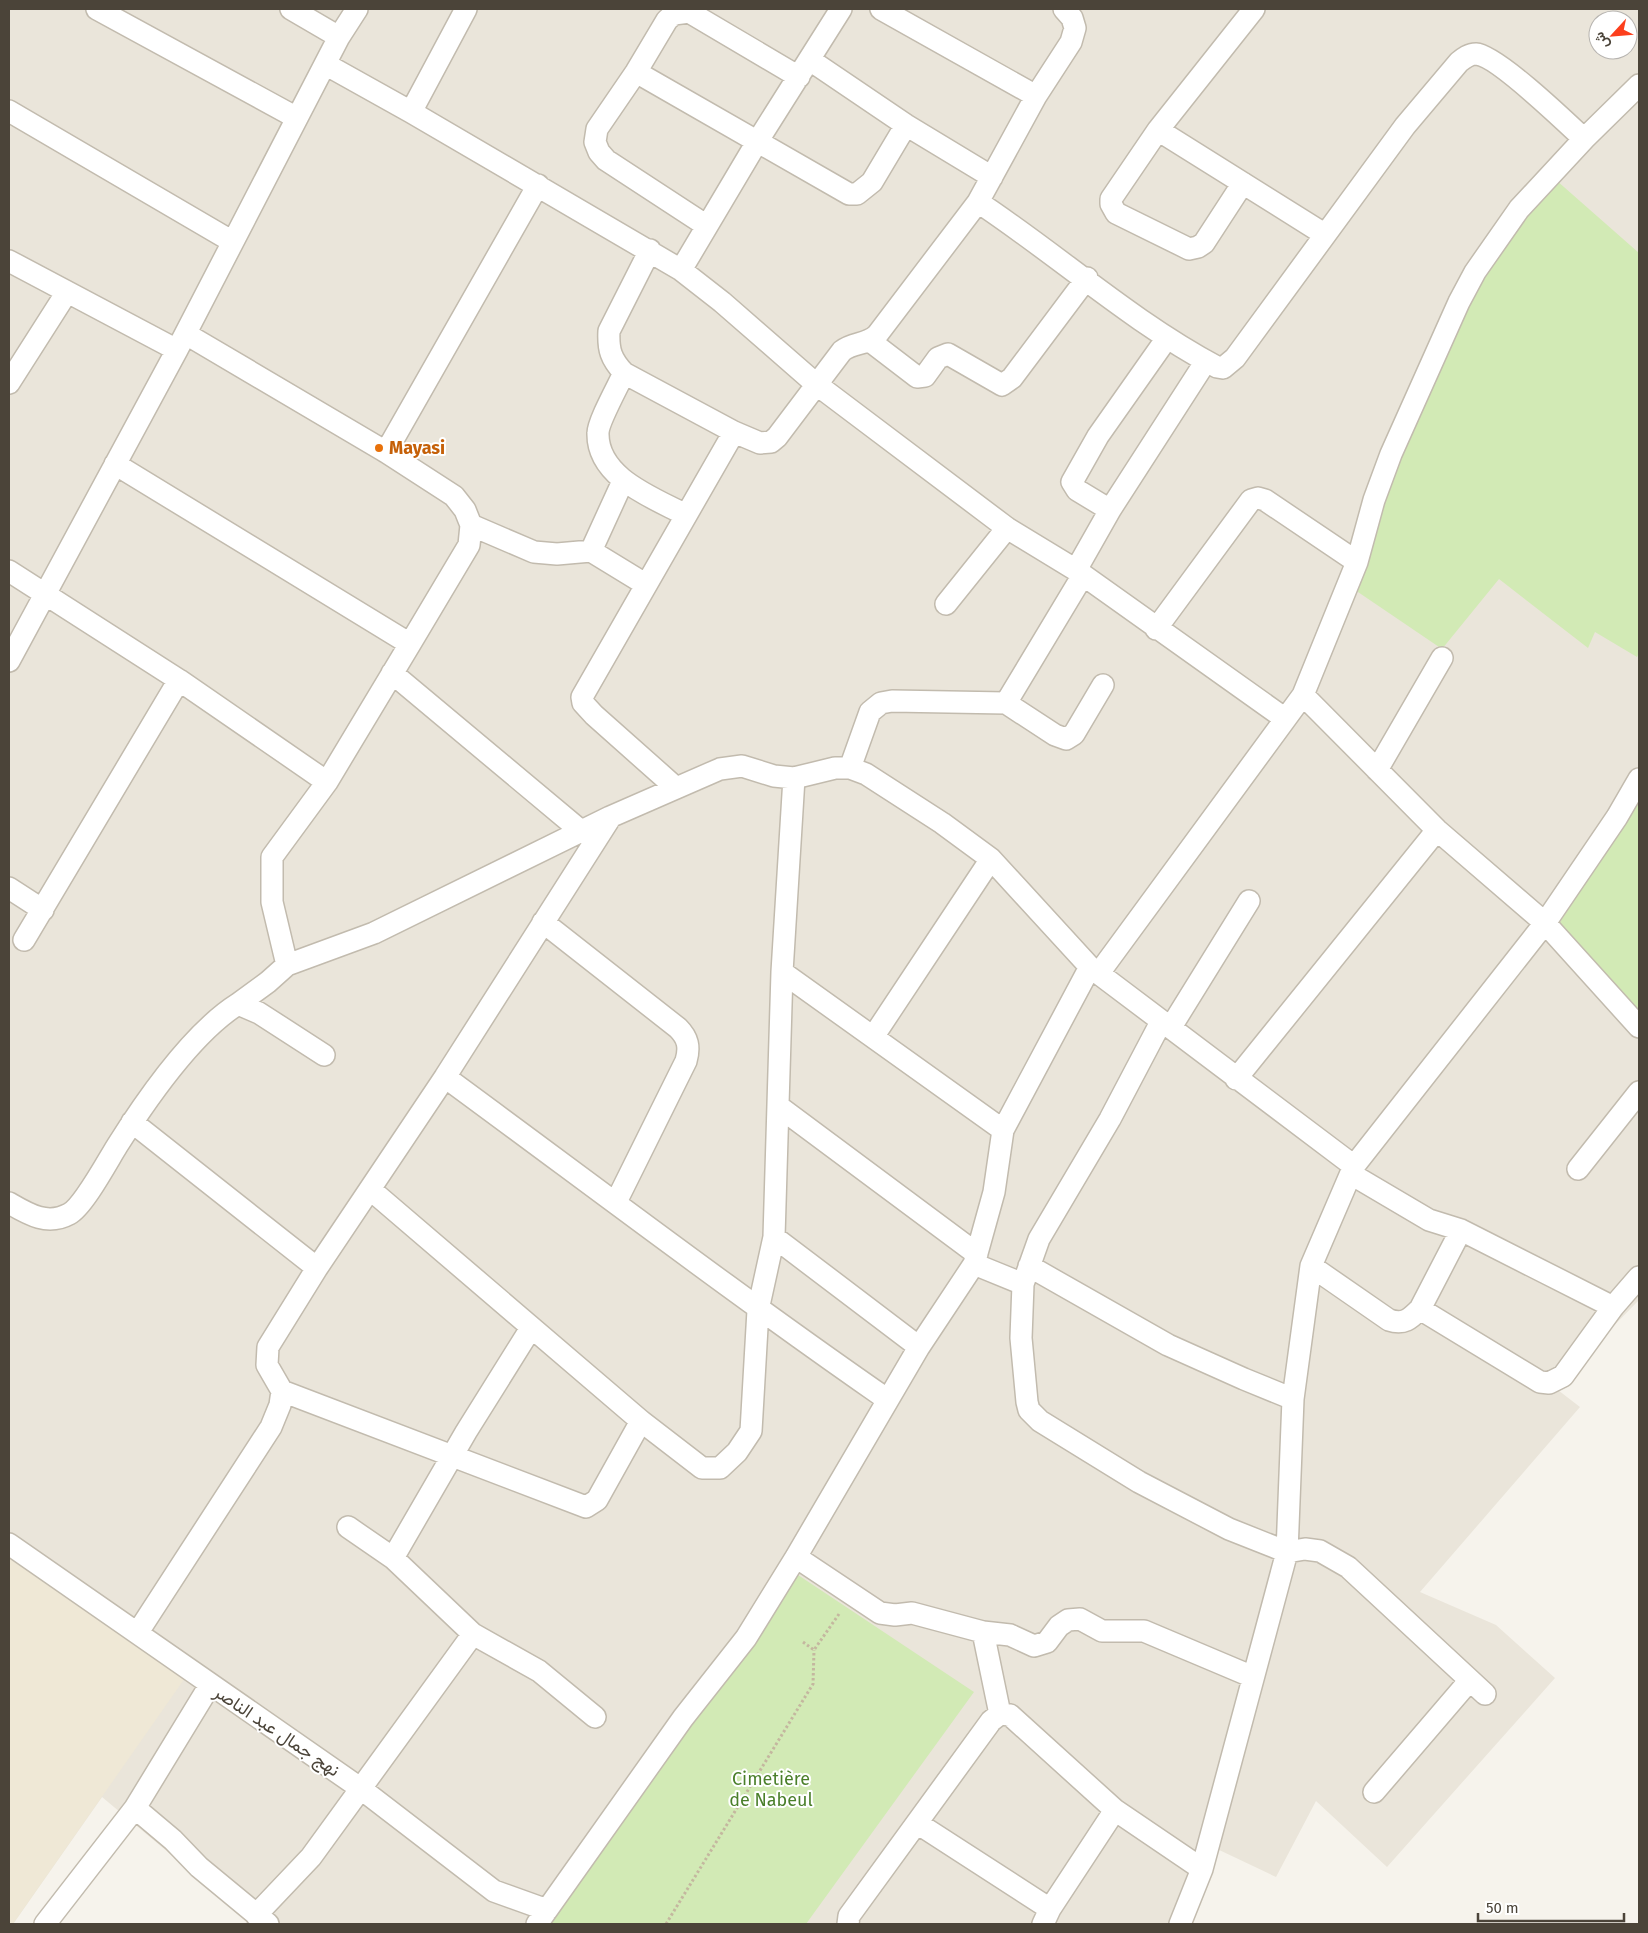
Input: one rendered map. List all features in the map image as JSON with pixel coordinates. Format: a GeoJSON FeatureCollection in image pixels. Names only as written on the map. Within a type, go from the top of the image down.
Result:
{"type":"FeatureCollection","features":[{"type":"Feature","properties":{"kind":"street"},"geometry":{"type":"LineString","coordinates":[[96,9],[297,118]]}},
{"type":"Feature","properties":{"kind":"street"},"geometry":{"type":"LineString","coordinates":[[292,9],[339,37]]}},
{"type":"Feature","properties":{"kind":"street"},"geometry":{"type":"LineString","coordinates":[[9,661],[181,342],[339,37],[357,9]]}},
{"type":"Feature","properties":{"kind":"street"},"geometry":{"type":"LineString","coordinates":[[411,112],[466,9]]}},
{"type":"Feature","properties":{"kind":"street"},"geometry":{"type":"LineString","coordinates":[[681,270],[756,142],[841,9]]}},
{"type":"Feature","properties":{"kind":"street"},"geometry":{"type":"LineString","coordinates":[[881,9],[1036,96]]}},
{"type":"Feature","properties":{"kind":"street"},"geometry":{"type":"LineString","coordinates":[[650,250],[609,331],[608,346],[612,361],[624,373],[734,432],[760,443],[771,442],[777,437],[842,351],[849,345],[870,341],[978,202],[1036,96],[1071,42],[1075,28],[1072,18],[1064,9]]}},
{"type":"Feature","properties":{"kind":"street"},"geometry":{"type":"LineString","coordinates":[[1243,183],[1204,242],[1198,247],[1189,249],[1116,214],[1112,209],[1111,199],[1158,130],[1254,9]]}},
{"type":"Feature","properties":{"kind":"street"},"geometry":{"type":"LineString","coordinates":[[707,226],[606,160],[599,152],[595,142],[598,129],[636,72],[667,20],[674,14],[689,12],[804,69],[906,125],[992,177]]}},
{"type":"Feature","properties":{"kind":"street"},"geometry":{"type":"LineString","coordinates":[[978,202],[1167,338],[1206,362],[1223,368],[1229,365],[1405,126],[1459,62],[1468,56],[1476,54],[1488,59],[1528,88],[1584,139]]}},
{"type":"Feature","properties":{"kind":"street"},"geometry":{"type":"LineString","coordinates":[[325,64],[538,185],[681,270],[722,302],[816,384],[1007,528],[1079,572],[1156,629],[1284,718]]}},
{"type":"Feature","properties":{"kind":"street"},"geometry":{"type":"LineString","coordinates":[[636,72],[849,194],[857,194],[872,182],[906,125]]}},
{"type":"Feature","properties":{"kind":"street"},"geometry":{"type":"LineString","coordinates":[[542,1917],[683,1718],[746,1638],[796,1557],[919,1347],[976,1259],[994,1192],[1003,1130],[1094,970],[1302,695],[1357,562],[1374,500],[1391,454],[1459,302],[1475,272],[1519,209],[1584,139],[1639,86]]}},
{"type":"Feature","properties":{"kind":"street"},"geometry":{"type":"LineString","coordinates":[[9,111],[233,242]]}},
{"type":"Feature","properties":{"kind":"street"},"geometry":{"type":"LineString","coordinates":[[1158,130],[1324,234]]}},
{"type":"Feature","properties":{"kind":"street"},"geometry":{"type":"LineString","coordinates":[[386,452],[538,185]]}},
{"type":"Feature","properties":{"kind":"street"},"geometry":{"type":"LineString","coordinates":[[9,261],[67,292],[181,342],[386,452],[454,496],[465,510],[471,525],[468,545],[410,644],[327,782],[272,857],[272,902],[287,964]]}},
{"type":"Feature","properties":{"kind":"street"},"geometry":{"type":"LineString","coordinates":[[870,341],[917,377],[926,376],[938,358],[948,354],[1002,385],[1012,378],[1086,278]]}},
{"type":"Feature","properties":{"kind":"street"},"geometry":{"type":"LineString","coordinates":[[9,383],[67,292]]}},
{"type":"Feature","properties":{"kind":"street"},"geometry":{"type":"LineString","coordinates":[[1110,510],[1076,490],[1072,482],[1098,436],[1167,338]]}},
{"type":"Feature","properties":{"kind":"street"},"geometry":{"type":"LineString","coordinates":[[1006,703],[1079,572],[1110,510],[1206,362]]}},
{"type":"Feature","properties":{"kind":"street"},"geometry":{"type":"LineString","coordinates":[[624,373],[598,431],[605,459],[624,481],[686,515]]}},
{"type":"Feature","properties":{"kind":"street"},"geometry":{"type":"LineString","coordinates":[[675,787],[594,715],[583,703],[582,697],[645,584],[734,432]]}},
{"type":"Feature","properties":{"kind":"street"},"geometry":{"type":"LineString","coordinates":[[115,464],[410,644]]}},
{"type":"Feature","properties":{"kind":"street"},"geometry":{"type":"LineString","coordinates":[[591,551],[624,481]]}},
{"type":"Feature","properties":{"kind":"street"},"geometry":{"type":"LineString","coordinates":[[1156,629],[1251,500],[1258,498],[1265,500],[1357,562]]}},
{"type":"Feature","properties":{"kind":"street"},"geometry":{"type":"LineString","coordinates":[[471,525],[534,552],[557,554],[591,551],[645,584]]}},
{"type":"Feature","properties":{"kind":"street"},"geometry":{"type":"LineString","coordinates":[[946,604],[1007,528]]}},
{"type":"Feature","properties":{"kind":"street"},"geometry":{"type":"LineString","coordinates":[[9,571],[179,680],[327,782]]}},
{"type":"Feature","properties":{"kind":"street"},"geometry":{"type":"LineString","coordinates":[[1377,770],[1442,658]]}},
{"type":"Feature","properties":{"kind":"street"},"geometry":{"type":"LineString","coordinates":[[392,673],[581,832]]}},
{"type":"Feature","properties":{"kind":"street"},"geometry":{"type":"LineString","coordinates":[[24,940],[179,680]]}},
{"type":"Feature","properties":{"kind":"street"},"geometry":{"type":"LineString","coordinates":[[850,768],[870,712],[881,703],[892,701],[1006,703],[1055,736],[1066,739],[1074,734],[1103,685]]}},
{"type":"Feature","properties":{"kind":"street"},"geometry":{"type":"LineString","coordinates":[[1302,695],[1437,830],[1545,924],[1639,1027]]}},
{"type":"Feature","properties":{"kind":"street"},"geometry":{"type":"LineString","coordinates":[[9,1203],[30,1215],[47,1220],[70,1214],[77,1208],[132,1122],[165,1078],[218,1019],[268,982],[287,964],[374,933],[610,817],[675,787],[731,766],[742,766],[774,776],[794,778],[835,768],[850,768],[866,774],[942,823],[991,859],[1094,970],[1236,1078],[1352,1170],[1429,1220],[1462,1230],[1613,1307]]}},
{"type":"Feature","properties":{"kind":"street"},"geometry":{"type":"LineString","coordinates":[[371,1190],[641,1421],[702,1468],[720,1468],[731,1457],[751,1430],[758,1310],[774,1237],[782,972],[794,778]]}},
{"type":"Feature","properties":{"kind":"street"},"geometry":{"type":"LineString","coordinates":[[1180,1924],[1202,1870],[1287,1552],[1293,1399],[1311,1266],[1352,1170],[1545,924],[1617,817],[1639,779]]}},
{"type":"Feature","properties":{"kind":"street"},"geometry":{"type":"LineString","coordinates":[[138,1632],[271,1427],[280,1405],[282,1391],[267,1365],[268,1347],[317,1268],[445,1077],[610,817]]}},
{"type":"Feature","properties":{"kind":"street"},"geometry":{"type":"LineString","coordinates":[[1236,1078],[1437,830]]}},
{"type":"Feature","properties":{"kind":"street"},"geometry":{"type":"LineString","coordinates":[[873,1037],[991,859]]}},
{"type":"Feature","properties":{"kind":"street"},"geometry":{"type":"LineString","coordinates":[[9,888],[43,910]]}},
{"type":"Feature","properties":{"kind":"street"},"geometry":{"type":"LineString","coordinates":[[1249,901],[1166,1024],[1039,1239],[1026,1275],[1021,1338],[1026,1402],[1034,1415],[1139,1482],[1186,1508],[1229,1529],[1287,1552],[1305,1549],[1320,1551],[1348,1566],[1478,1687],[1374,1792]]}},
{"type":"Feature","properties":{"kind":"street"},"geometry":{"type":"LineString","coordinates":[[543,922],[678,1028],[685,1035],[688,1044],[686,1061],[616,1202]]}},
{"type":"Feature","properties":{"kind":"street"},"geometry":{"type":"LineString","coordinates":[[782,972],[1003,1130]]}},
{"type":"Feature","properties":{"kind":"street"},"geometry":{"type":"LineString","coordinates":[[238,1004],[259,1013],[324,1055]]}},
{"type":"Feature","properties":{"kind":"street"},"geometry":{"type":"LineString","coordinates":[[445,1077],[616,1202],[758,1310],[888,1400]]}},
{"type":"Feature","properties":{"kind":"street"},"geometry":{"type":"LineString","coordinates":[[1578,1169],[1639,1092]]}},
{"type":"Feature","properties":{"kind":"street"},"geometry":{"type":"LineString","coordinates":[[778,1106],[976,1259],[1026,1275],[1168,1344],[1293,1399]]}},
{"type":"Feature","properties":{"kind":"street"},"geometry":{"type":"LineString","coordinates":[[132,1122],[317,1268]]}},
{"type":"Feature","properties":{"kind":"street"},"geometry":{"type":"LineString","coordinates":[[1311,1266],[1389,1320],[1399,1323],[1406,1321],[1420,1309],[1462,1230]]}},
{"type":"Feature","properties":{"kind":"street"},"geometry":{"type":"LineString","coordinates":[[774,1237],[919,1347]]}},
{"type":"Feature","properties":{"kind":"street"},"geometry":{"type":"LineString","coordinates":[[1420,1309],[1540,1382],[1549,1383],[1563,1376],[1613,1307],[1639,1277]]}},
{"type":"Feature","properties":{"kind":"street"},"geometry":{"type":"LineString","coordinates":[[393,1558],[453,1454],[531,1328]]}},
{"type":"Feature","properties":{"kind":"street"},"geometry":{"type":"LineString","coordinates":[[282,1391],[453,1454],[586,1507],[597,1500],[641,1421]]}},
{"type":"Feature","properties":{"kind":"street"},"geometry":{"type":"LineString","coordinates":[[348,1527],[393,1558],[473,1634],[538,1672],[595,1718]]}},
{"type":"Feature","properties":{"kind":"street","name":"نهج جمال عبد الناصر"},"geometry":{"type":"LineString","coordinates":[[9,1544],[138,1632],[210,1686],[360,1788],[494,1891],[542,1917]]}},
{"type":"Feature","properties":{"kind":"street"},"geometry":{"type":"LineString","coordinates":[[796,1557],[880,1613],[895,1615],[912,1613],[983,1632],[1010,1635],[1034,1646],[1047,1642],[1059,1626],[1068,1620],[1080,1619],[1102,1631],[1144,1631],[1253,1677]]}},
{"type":"Feature","properties":{"kind":"street"},"geometry":{"type":"LineString","coordinates":[[983,1632],[1000,1714]]}},
{"type":"Feature","properties":{"kind":"street"},"geometry":{"type":"LineString","coordinates":[[135,1808],[173,1840],[199,1867],[262,1920],[312,1857],[473,1634]]}},
{"type":"Feature","properties":{"kind":"street"},"geometry":{"type":"LineString","coordinates":[[45,1924],[135,1808],[210,1686]]}},
{"type":"Feature","properties":{"kind":"street"},"geometry":{"type":"LineString","coordinates":[[848,1924],[849,1916],[991,1721],[1000,1714],[1010,1715],[1115,1810],[1202,1870]]}},
{"type":"Feature","properties":{"kind":"street"},"geometry":{"type":"LineString","coordinates":[[917,1823],[1047,1917],[1115,1810]]}},
{"type":"Feature","properties":{"kind":"path"},"geometry":{"type":"LineString","coordinates":[[666,1924],[813,1684],[814,1650],[839,1614]]}},
{"type":"Feature","properties":{"kind":"path"},"geometry":{"type":"LineString","coordinates":[[803,1642],[814,1650]]}},
{"type":"Feature","properties":{"kind":"shaded area"},"geometry":{"type":"Polygon","coordinates":[[[9,9],[1639,9],[1639,1300],[1554,1387],[1580,1407],[1420,1592],[1496,1625],[1555,1678],[1387,1867],[1316,1801],[1276,1877],[1215,1848],[1184,1924],[254,1924],[102,1797],[13,1924],[9,1924],[9,9]]]}},
{"type":"Feature","properties":{"kind":"shaded area"},"geometry":{"type":"Polygon","coordinates":[[[9,1555],[185,1678],[13,1924],[9,1924],[9,1555]]]}},
{"type":"Feature","properties":{"kind":"green space"},"geometry":{"type":"Polygon","coordinates":[[[1556,180],[1639,253],[1639,653],[1637,657],[1595,632],[1588,648],[1499,579],[1442,649],[1355,590],[1387,473],[1484,269],[1556,180]]]}},
{"type":"Feature","properties":{"kind":"green space"},"geometry":{"type":"Polygon","coordinates":[[[1639,802],[1639,1010],[1558,925],[1639,802]]]}},
{"type":"Feature","properties":{"kind":"green space","name":"Cimetière de Nabeul"},"geometry":{"type":"Polygon","coordinates":[[[795,1573],[974,1692],[806,1924],[541,1924],[795,1573]]]}},
{"type":"Feature","properties":{"kind":"place","name":"Mayasi"},"geometry":{"type":"Point","coordinates":[379,448]}}]}
